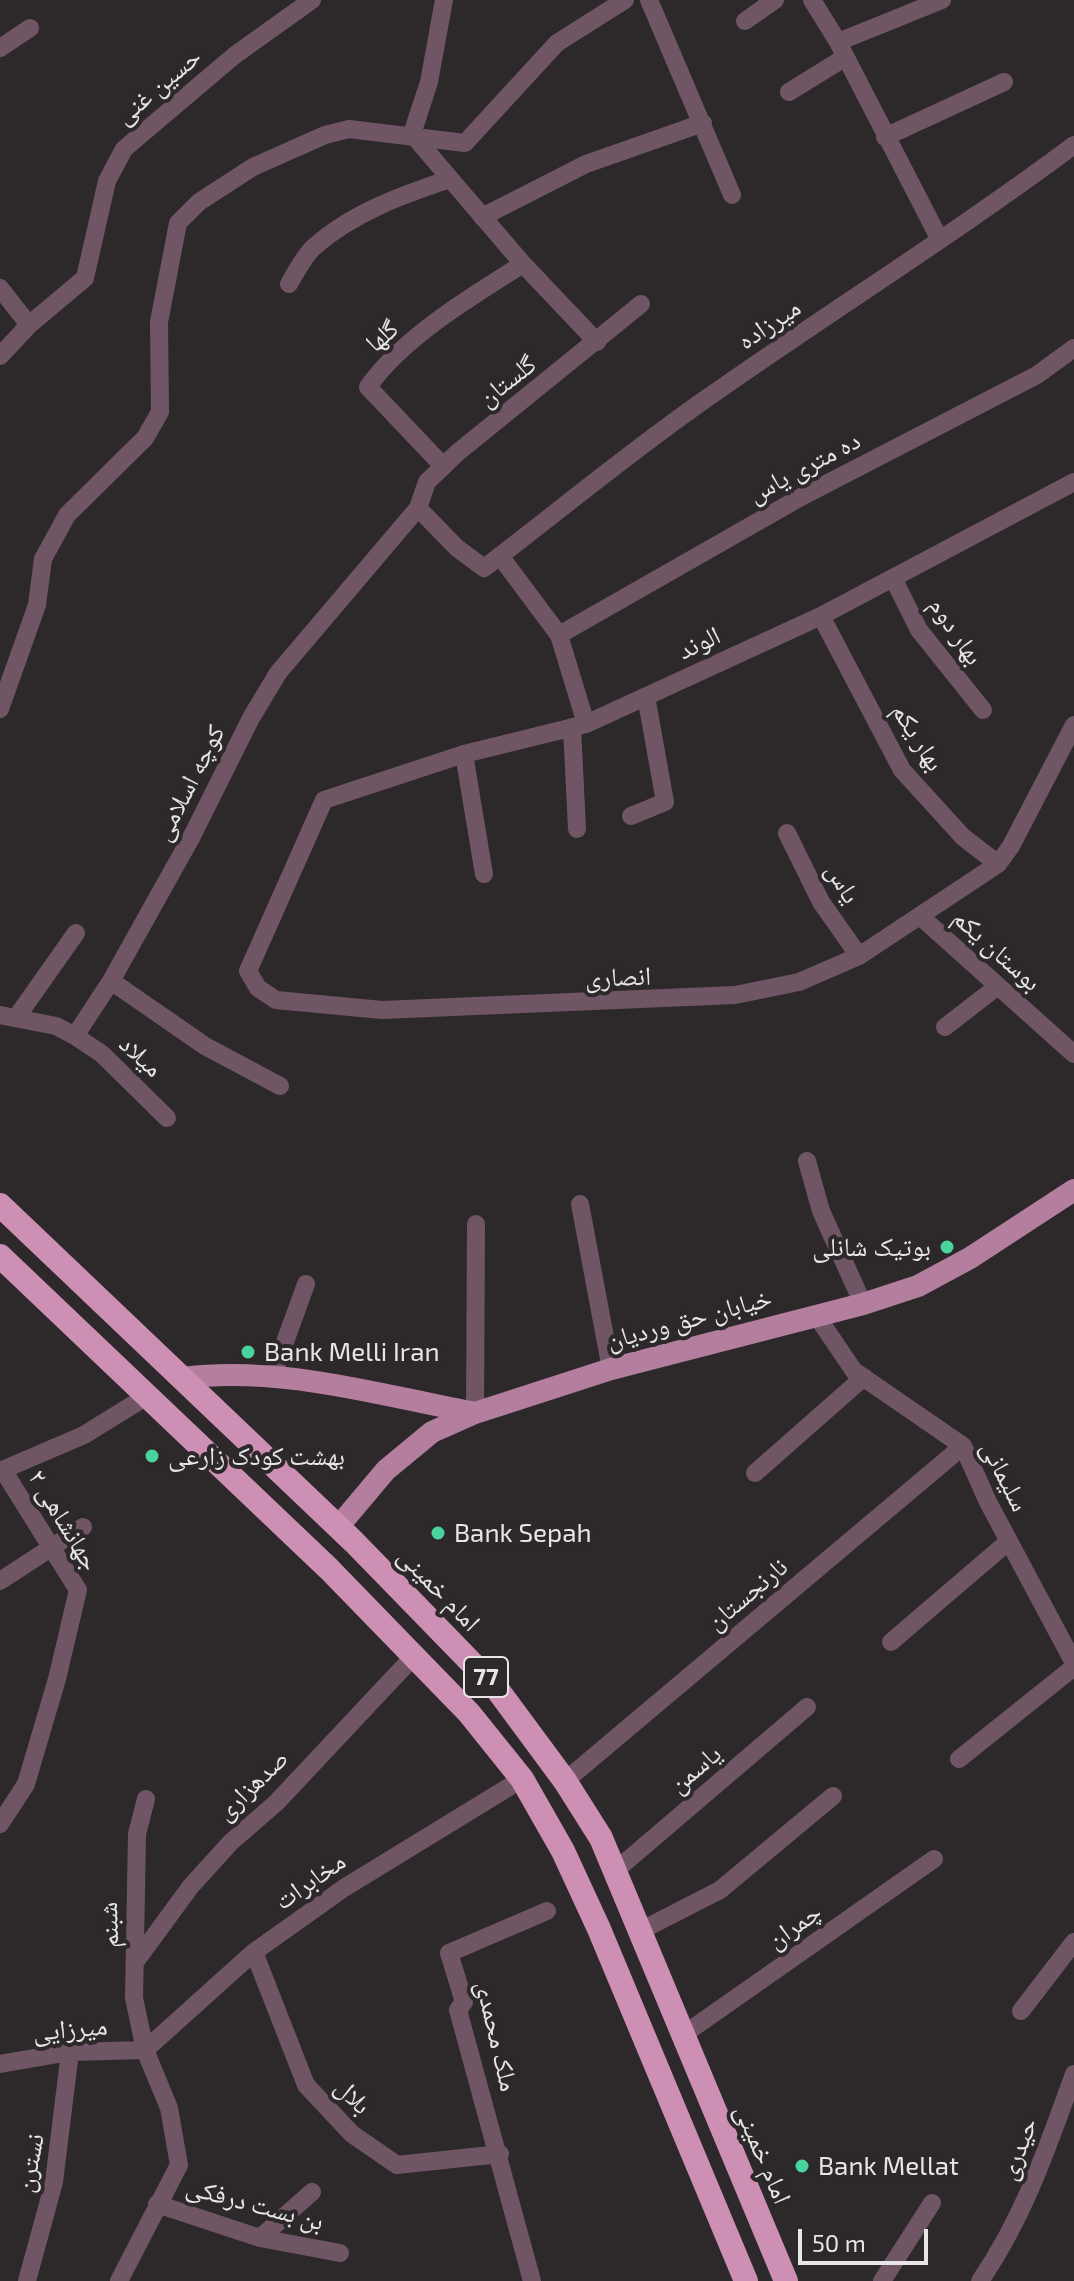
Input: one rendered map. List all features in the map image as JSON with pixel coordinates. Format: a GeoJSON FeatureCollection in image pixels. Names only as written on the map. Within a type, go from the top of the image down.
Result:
{"type":"FeatureCollection","features":[{"type":"Feature","properties":{"kind":"highway","name":"امام خمینی"},"geometry":{"type":"LineString","coordinates":[[0,1205],[338,1527],[497,1689],[565,1781],[601,1838],[786,2281]]}},
{"type":"Feature","properties":{"kind":"highway","name":"77"},"geometry":{"type":"LineString","coordinates":[[0,1256],[329,1569],[469,1713],[522,1779],[563,1851],[599,1929],[746,2281]]}},
{"type":"Feature","properties":{"kind":"main road","name":"خیابان حق وردیان"},"geometry":{"type":"LineString","coordinates":[[338,1527],[386,1470],[432,1432],[475,1413],[611,1369],[863,1304],[918,1286],[970,1258],[1074,1190]]}},
{"type":"Feature","properties":{"kind":"main road"},"geometry":{"type":"LineString","coordinates":[[182,1378],[227,1372],[273,1375],[475,1413]]}},
{"type":"Feature","properties":{"kind":"street","name":"حسین غنی"},"geometry":{"type":"LineString","coordinates":[[0,356],[29,325],[85,278],[107,181],[124,149],[235,55],[312,0]]}},
{"type":"Feature","properties":{"kind":"street"},"geometry":{"type":"LineString","coordinates":[[412,134],[429,82],[444,0]]}},
{"type":"Feature","properties":{"kind":"street"},"geometry":{"type":"LineString","coordinates":[[0,709],[37,605],[43,559],[67,515],[145,438],[160,412],[159,322],[178,223],[199,202],[253,167],[325,135],[349,129],[412,134],[454,145],[465,143],[557,43],[625,0]]}},
{"type":"Feature","properties":{"kind":"street"},"geometry":{"type":"LineString","coordinates":[[649,0],[732,195]]}},
{"type":"Feature","properties":{"kind":"street"},"geometry":{"type":"LineString","coordinates":[[745,21],[775,0]]}},
{"type":"Feature","properties":{"kind":"street"},"geometry":{"type":"LineString","coordinates":[[812,0],[940,240]]}},
{"type":"Feature","properties":{"kind":"street"},"geometry":{"type":"LineString","coordinates":[[789,92],[841,50],[942,0]]}},
{"type":"Feature","properties":{"kind":"street"},"geometry":{"type":"LineString","coordinates":[[0,48],[30,28]]}},
{"type":"Feature","properties":{"kind":"street"},"geometry":{"type":"LineString","coordinates":[[885,137],[1004,82]]}},
{"type":"Feature","properties":{"kind":"street"},"geometry":{"type":"LineString","coordinates":[[482,217],[586,164],[703,123]]}},
{"type":"Feature","properties":{"kind":"street"},"geometry":{"type":"LineString","coordinates":[[412,134],[523,264],[597,342]]}},
{"type":"Feature","properties":{"kind":"street","name":"میرزاده"},"geometry":{"type":"LineString","coordinates":[[500,556],[653,437],[940,240],[964,227],[1074,145]]}},
{"type":"Feature","properties":{"kind":"street"},"geometry":{"type":"LineString","coordinates":[[289,284],[312,248],[353,220],[401,195],[450,179]]}},
{"type":"Feature","properties":{"kind":"street","name":"گلها"},"geometry":{"type":"LineString","coordinates":[[443,466],[368,387],[381,368],[431,328],[523,264]]}},
{"type":"Feature","properties":{"kind":"street"},"geometry":{"type":"LineString","coordinates":[[0,288],[29,325]]}},
{"type":"Feature","properties":{"kind":"street","name":"گلستان"},"geometry":{"type":"LineString","coordinates":[[418,508],[427,482],[443,466],[641,304]]}},
{"type":"Feature","properties":{"kind":"street","name":"ده متری یاس"},"geometry":{"type":"LineString","coordinates":[[559,635],[801,497],[1037,375],[1074,348]]}},
{"type":"Feature","properties":{"kind":"street","name":"الوند"},"geometry":{"type":"LineString","coordinates":[[324,800],[464,754],[579,726],[821,616],[1074,482]]}},
{"type":"Feature","properties":{"kind":"street"},"geometry":{"type":"LineString","coordinates":[[418,508],[457,548],[484,568],[500,556],[559,635],[579,726],[577,829]]}},
{"type":"Feature","properties":{"kind":"street","name":"کوچه اسلامی"},"geometry":{"type":"LineString","coordinates":[[75,1036],[111,981],[278,673],[418,508]]}},
{"type":"Feature","properties":{"kind":"street","name":"بهار دوم"},"geometry":{"type":"LineString","coordinates":[[893,578],[919,630],[983,710]]}},
{"type":"Feature","properties":{"kind":"street","name":"بهار یکم"},"geometry":{"type":"LineString","coordinates":[[821,616],[902,770],[963,837],[998,864]]}},
{"type":"Feature","properties":{"kind":"street"},"geometry":{"type":"LineString","coordinates":[[631,816],[665,802],[646,696]]}},
{"type":"Feature","properties":{"kind":"street","name":"انصاری"},"geometry":{"type":"LineString","coordinates":[[324,800],[248,971],[258,988],[276,1000],[382,1010],[666,1001],[735,995],[799,982],[859,956],[998,864],[1011,846],[1074,725]]}},
{"type":"Feature","properties":{"kind":"street"},"geometry":{"type":"LineString","coordinates":[[464,754],[484,874]]}},
{"type":"Feature","properties":{"kind":"street","name":"یاس"},"geometry":{"type":"LineString","coordinates":[[787,833],[821,902],[859,956]]}},
{"type":"Feature","properties":{"kind":"street","name":"بوستان یکم"},"geometry":{"type":"LineString","coordinates":[[921,917],[1074,1054]]}},
{"type":"Feature","properties":{"kind":"street"},"geometry":{"type":"LineString","coordinates":[[75,1036],[56,1026],[8,1017],[76,933]]}},
{"type":"Feature","properties":{"kind":"street"},"geometry":{"type":"LineString","coordinates":[[111,981],[205,1046],[280,1086]]}},
{"type":"Feature","properties":{"kind":"street"},"geometry":{"type":"LineString","coordinates":[[945,1027],[998,986]]}},
{"type":"Feature","properties":{"kind":"street","name":"میلاد"},"geometry":{"type":"LineString","coordinates":[[75,1036],[102,1054],[167,1118]]}},
{"type":"Feature","properties":{"kind":"street"},"geometry":{"type":"LineString","coordinates":[[807,1161],[821,1211],[863,1304]]}},
{"type":"Feature","properties":{"kind":"street"},"geometry":{"type":"LineString","coordinates":[[580,1204],[611,1369]]}},
{"type":"Feature","properties":{"kind":"street"},"geometry":{"type":"LineString","coordinates":[[475,1413],[476,1224]]}},
{"type":"Feature","properties":{"kind":"street"},"geometry":{"type":"LineString","coordinates":[[273,1375],[306,1284]]}},
{"type":"Feature","properties":{"kind":"street","name":"سلیمانی"},"geometry":{"type":"LineString","coordinates":[[816,1315],[854,1371],[963,1446],[1074,1665]]}},
{"type":"Feature","properties":{"kind":"street"},"geometry":{"type":"LineString","coordinates":[[755,1473],[864,1377]]}},
{"type":"Feature","properties":{"kind":"street"},"geometry":{"type":"LineString","coordinates":[[2,1470],[84,1435],[147,1396]]}},
{"type":"Feature","properties":{"kind":"street","name":"نارنجستان"},"geometry":{"type":"LineString","coordinates":[[565,1781],[963,1446]]}},
{"type":"Feature","properties":{"kind":"street","name":"جهانشاهی ۲"},"geometry":{"type":"LineString","coordinates":[[0,1824],[26,1784],[57,1679],[78,1590],[2,1470]]}},
{"type":"Feature","properties":{"kind":"street"},"geometry":{"type":"LineString","coordinates":[[0,1581],[50,1545],[83,1527]]}},
{"type":"Feature","properties":{"kind":"street"},"geometry":{"type":"LineString","coordinates":[[891,1642],[1009,1541]]}},
{"type":"Feature","properties":{"kind":"street","name":"صدهزاری"},"geometry":{"type":"LineString","coordinates":[[136,1961],[191,1886],[231,1842],[276,1803],[414,1656]]}},
{"type":"Feature","properties":{"kind":"street"},"geometry":{"type":"LineString","coordinates":[[959,1759],[1074,1665]]}},
{"type":"Feature","properties":{"kind":"street","name":"یاسمن"},"geometry":{"type":"LineString","coordinates":[[615,1871],[807,1707]]}},
{"type":"Feature","properties":{"kind":"street","name":"مخابرات"},"geometry":{"type":"LineString","coordinates":[[145,2050],[254,1952],[344,1888],[522,1779]]}},
{"type":"Feature","properties":{"kind":"street"},"geometry":{"type":"LineString","coordinates":[[640,1931],[720,1890],[833,1796]]}},
{"type":"Feature","properties":{"kind":"street","name":"شبنم"},"geometry":{"type":"LineString","coordinates":[[119,2281],[179,2165],[169,2108],[145,2050],[134,1998],[136,1961],[132,1933],[137,1834],[146,1799]]}},
{"type":"Feature","properties":{"kind":"street","name":"چمران"},"geometry":{"type":"LineString","coordinates":[[683,2035],[934,1859]]}},
{"type":"Feature","properties":{"kind":"street","name":"ملک محمدی"},"geometry":{"type":"LineString","coordinates":[[532,2281],[500,2154],[458,2010],[464,2002],[449,1953],[547,1911]]}},
{"type":"Feature","properties":{"kind":"street"},"geometry":{"type":"LineString","coordinates":[[1021,2011],[1074,1942]]}},
{"type":"Feature","properties":{"kind":"street","name":"بلال"},"geometry":{"type":"LineString","coordinates":[[254,1952],[306,2085],[352,2134],[397,2165],[500,2154]]}},
{"type":"Feature","properties":{"kind":"street","name":"میرزایی"},"geometry":{"type":"LineString","coordinates":[[0,2064],[70,2052],[145,2050]]}},
{"type":"Feature","properties":{"kind":"street","name":"نسترن"},"geometry":{"type":"LineString","coordinates":[[27,2281],[54,2182],[66,2110],[70,2052]]}},
{"type":"Feature","properties":{"kind":"street","name":"حیدری"},"geometry":{"type":"LineString","coordinates":[[980,2281],[1008,2240],[1036,2180],[1074,2074]]}},
{"type":"Feature","properties":{"kind":"street"},"geometry":{"type":"LineString","coordinates":[[260,2238],[312,2192]]}},
{"type":"Feature","properties":{"kind":"street"},"geometry":{"type":"LineString","coordinates":[[882,2281],[932,2203]]}},
{"type":"Feature","properties":{"kind":"street","name":"بن بست درفکی"},"geometry":{"type":"LineString","coordinates":[[157,2204],[260,2238],[340,2253]]}},
{"type":"Feature","properties":{"kind":"place","name":"بوتیک شانلی"},"geometry":{"type":"Point","coordinates":[947,1247]}},
{"type":"Feature","properties":{"kind":"place","name":"Bank Melli Iran"},"geometry":{"type":"Point","coordinates":[248,1352]}},
{"type":"Feature","properties":{"kind":"place","name":"بهشت کودک زارعی"},"geometry":{"type":"Point","coordinates":[152,1456]}},
{"type":"Feature","properties":{"kind":"place","name":"Bank Sepah"},"geometry":{"type":"Point","coordinates":[438,1533]}},
{"type":"Feature","properties":{"kind":"place","name":"Bank Mellat"},"geometry":{"type":"Point","coordinates":[802,2166]}}]}
